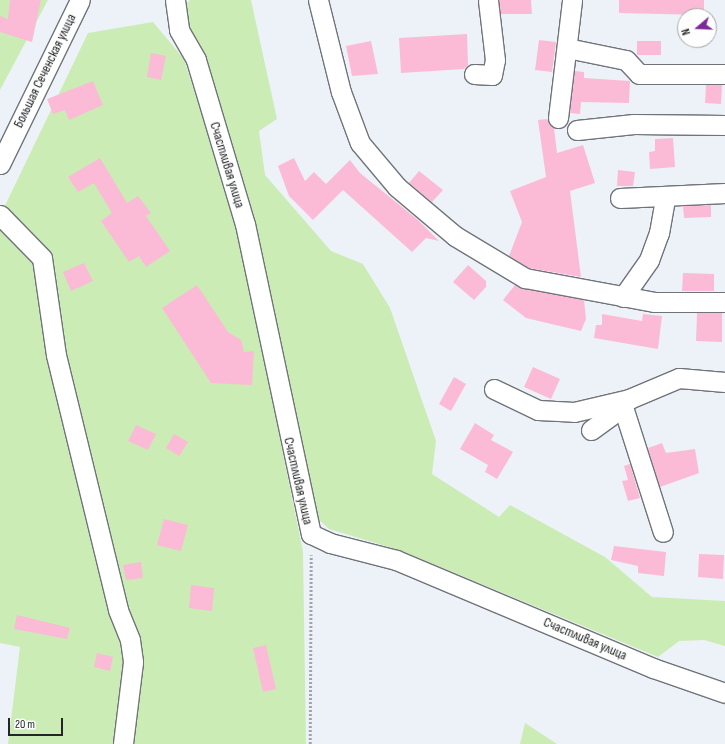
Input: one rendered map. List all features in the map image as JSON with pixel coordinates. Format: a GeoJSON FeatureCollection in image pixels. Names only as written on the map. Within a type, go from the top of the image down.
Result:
{"type":"FeatureCollection","features":[{"type":"Feature","properties":{"kind":"street","name":"Большая Сеченская улица"},"geometry":{"type":"LineString","coordinates":[[0,164],[80,0]]}},
{"type":"Feature","properties":{"kind":"street","name":"Счастливая улица"},"geometry":{"type":"LineString","coordinates":[[175,0],[179,30],[196,60],[245,224],[311,534],[330,543],[396,560],[653,668],[725,693]]}},
{"type":"Feature","properties":{"kind":"street"},"geometry":{"type":"LineString","coordinates":[[318,0],[341,92],[360,143],[398,186],[455,236],[525,278],[654,302],[725,302]]}},
{"type":"Feature","properties":{"kind":"street"},"geometry":{"type":"LineString","coordinates":[[474,74],[492,75],[495,60],[488,0]]}},
{"type":"Feature","properties":{"kind":"street"},"geometry":{"type":"LineString","coordinates":[[558,118],[572,0]]}},
{"type":"Feature","properties":{"kind":"street"},"geometry":{"type":"LineString","coordinates":[[567,48],[626,60],[639,74],[725,74]]}},
{"type":"Feature","properties":{"kind":"street"},"geometry":{"type":"LineString","coordinates":[[577,130],[634,124],[725,125]]}},
{"type":"Feature","properties":{"kind":"street"},"geometry":{"type":"LineString","coordinates":[[620,198],[665,198],[725,193]]}},
{"type":"Feature","properties":{"kind":"street"},"geometry":{"type":"LineString","coordinates":[[623,296],[649,260],[659,233],[665,198]]}},
{"type":"Feature","properties":{"kind":"street"},"geometry":{"type":"LineString","coordinates":[[0,215],[42,258],[56,355],[118,610],[130,640],[133,662],[123,744]]}},
{"type":"Feature","properties":{"kind":"street"},"geometry":{"type":"LineString","coordinates":[[591,430],[626,403],[679,378],[725,382]]}},
{"type":"Feature","properties":{"kind":"street"},"geometry":{"type":"LineString","coordinates":[[494,389],[514,402],[538,410],[566,412],[601,408],[626,403]]}},
{"type":"Feature","properties":{"kind":"street"},"geometry":{"type":"LineString","coordinates":[[626,403],[664,532]]}},
{"type":"Feature","properties":{"kind":"path"},"geometry":{"type":"LineString","coordinates":[[310,744],[311,534]]}},
{"type":"Feature","properties":{"kind":"green space"},"geometry":{"type":"Polygon","coordinates":[[[0,0],[48,0],[0,90],[0,0]]]}},
{"type":"Feature","properties":{"kind":"green space"},"geometry":{"type":"Polygon","coordinates":[[[190,0],[251,0],[277,119],[259,131],[265,175],[331,251],[363,264],[390,308],[436,441],[432,474],[499,517],[510,505],[605,557],[652,597],[725,601],[725,646],[704,640],[679,641],[658,657],[399,550],[329,529],[318,519],[279,356],[254,221],[204,60],[186,25],[183,8],[190,0]]]}},
{"type":"Feature","properties":{"kind":"green space"},"geometry":{"type":"Polygon","coordinates":[[[153,22],[184,59],[237,226],[303,552],[306,744],[8,744],[20,647],[0,643],[0,216],[88,33],[153,22]]]}},
{"type":"Feature","properties":{"kind":"green space"},"geometry":{"type":"Polygon","coordinates":[[[525,723],[557,744],[520,744],[525,723]]]}},
{"type":"Feature","properties":{"kind":"building"},"geometry":{"type":"Polygon","coordinates":[[[10,0],[41,0],[32,42],[0,32],[0,16],[8,19],[10,0]]]}},
{"type":"Feature","properties":{"kind":"building"},"geometry":{"type":"Polygon","coordinates":[[[499,0],[531,0],[532,14],[501,14],[499,0]]]}},
{"type":"Feature","properties":{"kind":"building"},"geometry":{"type":"Polygon","coordinates":[[[619,0],[704,0],[704,8],[677,8],[677,14],[619,13],[619,0]]]}},
{"type":"Feature","properties":{"kind":"building"},"geometry":{"type":"Polygon","coordinates":[[[467,34],[468,65],[464,69],[401,73],[399,38],[467,34]]]}},
{"type":"Feature","properties":{"kind":"building"},"geometry":{"type":"Polygon","coordinates":[[[539,40],[556,42],[552,72],[535,70],[539,40]]]}},
{"type":"Feature","properties":{"kind":"building"},"geometry":{"type":"Polygon","coordinates":[[[371,41],[378,74],[352,76],[346,46],[371,41]]]}},
{"type":"Feature","properties":{"kind":"building"},"geometry":{"type":"Polygon","coordinates":[[[637,41],[661,41],[661,55],[637,55],[637,41]]]}},
{"type":"Feature","properties":{"kind":"building"},"geometry":{"type":"Polygon","coordinates":[[[151,53],[166,56],[161,80],[147,77],[151,53]]]}},
{"type":"Feature","properties":{"kind":"building"},"geometry":{"type":"Polygon","coordinates":[[[575,71],[584,72],[584,78],[630,81],[629,103],[581,102],[580,114],[570,113],[575,71]]]}},
{"type":"Feature","properties":{"kind":"building"},"geometry":{"type":"Polygon","coordinates":[[[93,81],[103,105],[69,120],[65,110],[53,114],[47,99],[93,81]]]}},
{"type":"Feature","properties":{"kind":"building"},"geometry":{"type":"Polygon","coordinates":[[[706,85],[722,85],[721,104],[705,103],[706,85]]]}},
{"type":"Feature","properties":{"kind":"building"},"geometry":{"type":"Polygon","coordinates":[[[547,119],[554,128],[557,153],[583,145],[595,183],[570,191],[581,277],[529,268],[509,256],[522,222],[510,191],[546,177],[538,120],[547,119]]]}},
{"type":"Feature","properties":{"kind":"building"},"geometry":{"type":"Polygon","coordinates":[[[673,138],[675,167],[650,169],[649,152],[655,151],[655,139],[673,138]]]}},
{"type":"Feature","properties":{"kind":"building"},"geometry":{"type":"Polygon","coordinates":[[[100,158],[127,203],[138,196],[151,213],[146,216],[170,251],[146,267],[139,256],[129,262],[101,221],[112,213],[94,183],[78,192],[68,177],[100,158]]]}},
{"type":"Feature","properties":{"kind":"building"},"geometry":{"type":"Polygon","coordinates":[[[294,158],[305,181],[314,172],[326,184],[350,160],[360,173],[418,220],[439,241],[426,238],[412,252],[343,190],[313,220],[289,196],[278,166],[294,158]]]}},
{"type":"Feature","properties":{"kind":"building"},"geometry":{"type":"Polygon","coordinates":[[[618,170],[635,172],[633,186],[617,186],[618,170]]]}},
{"type":"Feature","properties":{"kind":"building"},"geometry":{"type":"Polygon","coordinates":[[[419,171],[443,190],[432,202],[409,183],[419,171]]]}},
{"type":"Feature","properties":{"kind":"building"},"geometry":{"type":"Polygon","coordinates":[[[711,205],[711,217],[684,218],[683,206],[711,205]]]}},
{"type":"Feature","properties":{"kind":"building"},"geometry":{"type":"Polygon","coordinates":[[[84,263],[93,281],[71,291],[63,272],[84,263]]]}},
{"type":"Feature","properties":{"kind":"building"},"geometry":{"type":"Polygon","coordinates":[[[468,265],[486,281],[486,287],[474,300],[453,282],[468,265]]]}},
{"type":"Feature","properties":{"kind":"building"},"geometry":{"type":"Polygon","coordinates":[[[683,273],[714,274],[714,291],[682,291],[683,273]]]}},
{"type":"Feature","properties":{"kind":"building"},"geometry":{"type":"Polygon","coordinates":[[[197,285],[228,332],[241,340],[244,352],[254,351],[252,385],[211,383],[162,308],[197,285]]]}},
{"type":"Feature","properties":{"kind":"building"},"geometry":{"type":"Polygon","coordinates":[[[515,285],[584,300],[586,319],[581,331],[526,318],[503,300],[515,285]]]}},
{"type":"Feature","properties":{"kind":"building"},"geometry":{"type":"Polygon","coordinates":[[[697,313],[722,313],[722,342],[696,341],[697,313]]]}},
{"type":"Feature","properties":{"kind":"building"},"geometry":{"type":"Polygon","coordinates":[[[602,314],[642,321],[643,314],[662,316],[658,349],[594,338],[596,325],[602,325],[602,314]]]}},
{"type":"Feature","properties":{"kind":"building"},"geometry":{"type":"Polygon","coordinates":[[[533,367],[560,379],[551,399],[524,387],[533,367]]]}},
{"type":"Feature","properties":{"kind":"building"},"geometry":{"type":"Polygon","coordinates":[[[454,377],[466,384],[451,411],[439,404],[454,377]]]}},
{"type":"Feature","properties":{"kind":"building"},"geometry":{"type":"Polygon","coordinates":[[[475,423],[494,435],[491,440],[513,452],[497,479],[485,472],[488,465],[460,449],[475,423]]]}},
{"type":"Feature","properties":{"kind":"building"},"geometry":{"type":"Polygon","coordinates":[[[136,425],[156,434],[148,450],[128,441],[136,425]]]}},
{"type":"Feature","properties":{"kind":"building"},"geometry":{"type":"Polygon","coordinates":[[[174,434],[188,442],[179,456],[166,448],[174,434]]]}},
{"type":"Feature","properties":{"kind":"building"},"geometry":{"type":"Polygon","coordinates":[[[662,443],[666,453],[695,449],[699,473],[660,487],[648,448],[662,443]]]}},
{"type":"Feature","properties":{"kind":"building"},"geometry":{"type":"Polygon","coordinates":[[[630,464],[640,498],[628,501],[622,481],[628,480],[624,466],[630,464]]]}},
{"type":"Feature","properties":{"kind":"building"},"geometry":{"type":"Polygon","coordinates":[[[164,519],[188,525],[181,551],[157,545],[164,519]]]}},
{"type":"Feature","properties":{"kind":"building"},"geometry":{"type":"Polygon","coordinates":[[[614,546],[666,552],[664,576],[638,573],[638,566],[611,560],[614,546]]]}},
{"type":"Feature","properties":{"kind":"building"},"geometry":{"type":"Polygon","coordinates":[[[699,554],[724,555],[723,579],[698,577],[699,554]]]}},
{"type":"Feature","properties":{"kind":"building"},"geometry":{"type":"Polygon","coordinates":[[[141,562],[143,578],[126,580],[123,565],[141,562]]]}},
{"type":"Feature","properties":{"kind":"building"},"geometry":{"type":"Polygon","coordinates":[[[191,585],[214,588],[212,611],[189,608],[191,585]]]}},
{"type":"Feature","properties":{"kind":"building"},"geometry":{"type":"Polygon","coordinates":[[[17,615],[70,628],[67,639],[14,629],[17,615]]]}},
{"type":"Feature","properties":{"kind":"building"},"geometry":{"type":"Polygon","coordinates":[[[266,645],[276,689],[263,692],[253,648],[266,645]]]}},
{"type":"Feature","properties":{"kind":"building"},"geometry":{"type":"Polygon","coordinates":[[[97,653],[113,657],[110,671],[94,667],[97,653]]]}}]}
